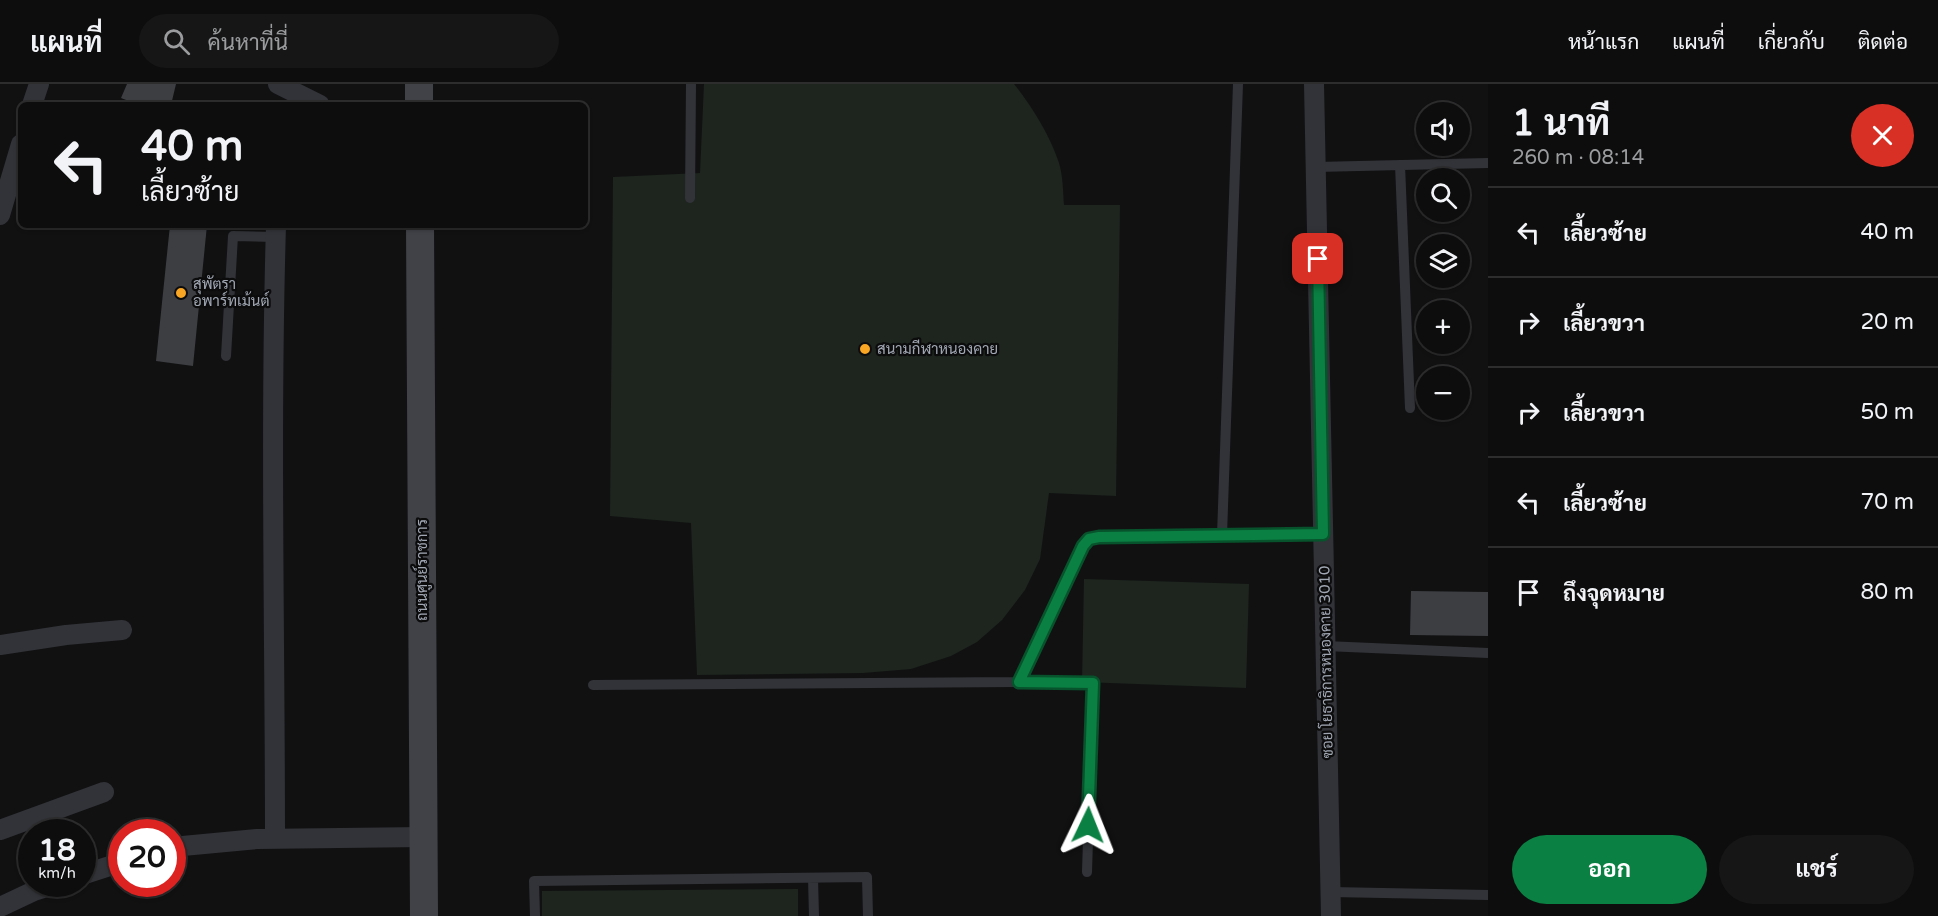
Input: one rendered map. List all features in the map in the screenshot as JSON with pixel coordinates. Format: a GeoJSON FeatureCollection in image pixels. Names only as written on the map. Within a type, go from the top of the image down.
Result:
{"type":"FeatureCollection","features":[{"type":"Feature","properties":{"kind":"street"},"geometry":{"type":"LineString","coordinates":[[33,102],[39,84]]}},
{"type":"Feature","properties":{"kind":"street"},"geometry":{"type":"LineString","coordinates":[[419,84],[419,102]]}},
{"type":"Feature","properties":{"kind":"street","name":"ซอย โยธาธิการหนองคาย 3010"},"geometry":{"type":"LineString","coordinates":[[1314,84],[1331,916]]}},
{"type":"Feature","properties":{"kind":"street"},"geometry":{"type":"LineString","coordinates":[[281,92],[311,102]]}},
{"type":"Feature","properties":{"kind":"street"},"geometry":{"type":"LineString","coordinates":[[0,216],[18,154]]}},
{"type":"Feature","properties":{"kind":"street","name":"ถนนศูนย์ราชการ"},"geometry":{"type":"LineString","coordinates":[[420,228],[424,916]]}},
{"type":"Feature","properties":{"kind":"street"},"geometry":{"type":"LineString","coordinates":[[275,231],[273,596],[275,839]]}},
{"type":"Feature","properties":{"kind":"street"},"geometry":{"type":"LineString","coordinates":[[0,645],[66,635],[122,630]]}},
{"type":"Feature","properties":{"kind":"street"},"geometry":{"type":"LineString","coordinates":[[0,830],[104,792]]}},
{"type":"Feature","properties":{"kind":"street"},"geometry":{"type":"LineString","coordinates":[[186,844],[275,839],[424,837]]}},
{"type":"Feature","properties":{"kind":"street"},"geometry":{"type":"LineString","coordinates":[[0,907],[21,897]]}},
{"type":"Feature","properties":{"kind":"lane"},"geometry":{"type":"LineString","coordinates":[[690,198],[691,84]]}},
{"type":"Feature","properties":{"kind":"lane"},"geometry":{"type":"LineString","coordinates":[[1222,535],[1238,84]]}},
{"type":"Feature","properties":{"kind":"lane"},"geometry":{"type":"LineString","coordinates":[[1316,167],[1488,164]]}},
{"type":"Feature","properties":{"kind":"lane"},"geometry":{"type":"LineString","coordinates":[[1400,165],[1410,408]]}},
{"type":"Feature","properties":{"kind":"lane"},"geometry":{"type":"LineString","coordinates":[[226,356],[234,236],[275,231]]}},
{"type":"Feature","properties":{"kind":"lane"},"geometry":{"type":"LineString","coordinates":[[1019,682],[1083,546],[1089,539],[1323,534]]}},
{"type":"Feature","properties":{"kind":"lane"},"geometry":{"type":"LineString","coordinates":[[1325,646],[1488,653]]}},
{"type":"Feature","properties":{"kind":"lane"},"geometry":{"type":"LineString","coordinates":[[593,685],[1093,683],[1087,872]]}},
{"type":"Feature","properties":{"kind":"lane"},"geometry":{"type":"LineString","coordinates":[[535,916],[534,881],[867,877],[868,916]]}},
{"type":"Feature","properties":{"kind":"lane"},"geometry":{"type":"LineString","coordinates":[[813,878],[814,916]]}},
{"type":"Feature","properties":{"kind":"lane"},"geometry":{"type":"LineString","coordinates":[[1331,892],[1488,895]]}},
{"type":"Feature","properties":{"kind":"shaded area","name":"สนามกีฬาหนองคาย"},"geometry":{"type":"Polygon","coordinates":[[[704,84],[1014,84],[1040,122],[1051,143],[1059,163],[1064,205],[1120,205],[1116,496],[1049,493],[1040,559],[1025,590],[1002,620],[977,642],[951,656],[911,669],[863,673],[697,675],[691,523],[610,516],[613,177],[700,173],[704,84]]]}},
{"type":"Feature","properties":{"kind":"shaded area"},"geometry":{"type":"Polygon","coordinates":[[[1084,579],[1249,584],[1246,688],[1082,682],[1084,579]]]}},
{"type":"Feature","properties":{"kind":"shaded area"},"geometry":{"type":"Polygon","coordinates":[[[798,889],[798,916],[542,916],[542,891],[798,889]]]}},
{"type":"Feature","properties":{"kind":"building"},"geometry":{"type":"Polygon","coordinates":[[[127,84],[176,84],[172,102],[131,102],[121,98],[127,84]]]}},
{"type":"Feature","properties":{"kind":"building","name":"สุพัตรา อพาร์ทเม้นต์"},"geometry":{"type":"Polygon","coordinates":[[[170,228],[207,228],[193,366],[156,361],[170,228]]]}},
{"type":"Feature","properties":{"kind":"building"},"geometry":{"type":"Polygon","coordinates":[[[1411,591],[1488,592],[1488,636],[1410,635],[1411,591]]]}},
{"type":"Feature","properties":{"kind":"place","name":"สุพัตรา อพาร์ทเม้นต์"},"geometry":{"type":"Point","coordinates":[181,293]}},
{"type":"Feature","properties":{"kind":"place","name":"สนามกีฬาหนองคาย"},"geometry":{"type":"Point","coordinates":[865,349]}},
{"type":"Feature","properties":{"kind":"route"},"geometry":{"type":"LineString","coordinates":[[1088,825],[1093,683],[1019,682],[1083,546],[1089,539],[1323,534],[1318,259]]}}]}
